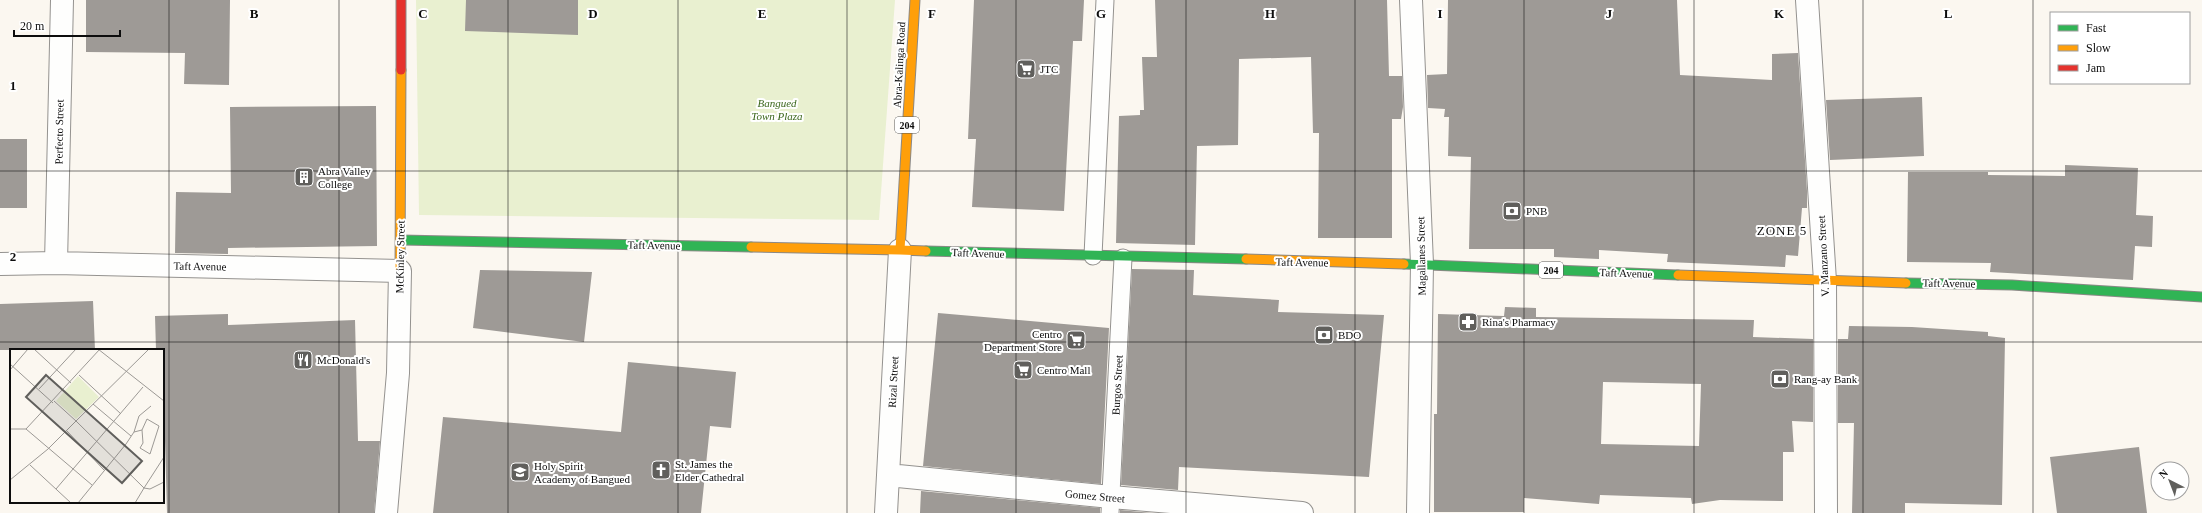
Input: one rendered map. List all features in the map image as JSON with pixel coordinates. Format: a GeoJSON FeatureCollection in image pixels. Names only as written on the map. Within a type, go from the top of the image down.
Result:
{"type":"FeatureCollection","features":[{"type":"Feature","properties":{"kind":"main road","name":"McKinley Street"},"geometry":{"type":"LineString","coordinates":[[400,271],[401,0]]}},
{"type":"Feature","properties":{"kind":"main road","name":"Abra-Kalinga Road"},"geometry":{"type":"LineString","coordinates":[[900,250],[915,0]]}},
{"type":"Feature","properties":{"kind":"main road","name":"Taft Avenue"},"geometry":{"type":"LineString","coordinates":[[401,240],[900,250],[1123,258],[1422,264],[1825,281],[2012,285],[2202,297]]}},
{"type":"Feature","properties":{"kind":"street","name":"Perfecto Street"},"geometry":{"type":"LineString","coordinates":[[56,263],[62,0]]}},
{"type":"Feature","properties":{"kind":"street","name":"Magallanes Street"},"geometry":{"type":"LineString","coordinates":[[1411,0],[1422,264],[1418,513]]}},
{"type":"Feature","properties":{"kind":"street","name":"V. Manzano Street"},"geometry":{"type":"LineString","coordinates":[[1807,0],[1825,281],[1826,513]]}},
{"type":"Feature","properties":{"kind":"street","name":"Rizal Street"},"geometry":{"type":"LineString","coordinates":[[886,513],[900,250]]}},
{"type":"Feature","properties":{"kind":"street","name":"Taft Avenue"},"geometry":{"type":"LineString","coordinates":[[0,264],[56,263],[400,271]]}},
{"type":"Feature","properties":{"kind":"street","name":"McKinley Street"},"geometry":{"type":"LineString","coordinates":[[386,513],[398,373],[400,271]]}},
{"type":"Feature","properties":{"kind":"street","name":"Gomez Street"},"geometry":{"type":"LineString","coordinates":[[888,475],[1110,505],[1302,513]]}},
{"type":"Feature","properties":{"kind":"lane"},"geometry":{"type":"LineString","coordinates":[[1093,256],[1105,0]]}},
{"type":"Feature","properties":{"kind":"lane","name":"Burgos Street"},"geometry":{"type":"LineString","coordinates":[[1110,505],[1123,258]]}},
{"type":"Feature","properties":{"kind":"green space","name":"Bangued Town Plaza"},"geometry":{"type":"Polygon","coordinates":[[[416,0],[895,0],[879,220],[419,215],[416,0]]]}},
{"type":"Feature","properties":{"kind":"building"},"geometry":{"type":"Polygon","coordinates":[[[86,0],[230,0],[229,85],[184,84],[185,53],[86,52],[86,0]]]}},
{"type":"Feature","properties":{"kind":"building"},"geometry":{"type":"Polygon","coordinates":[[[466,0],[578,0],[578,35],[465,31],[466,0]]]}},
{"type":"Feature","properties":{"kind":"building","name":"JTC"},"geometry":{"type":"Polygon","coordinates":[[[974,0],[1084,0],[1082,41],[1073,41],[1064,211],[972,207],[976,139],[968,139],[974,0]]]}},
{"type":"Feature","properties":{"kind":"building"},"geometry":{"type":"Polygon","coordinates":[[[1155,0],[1387,0],[1389,76],[1402,76],[1403,107],[1401,119],[1392,119],[1392,238],[1318,238],[1319,133],[1313,133],[1311,57],[1239,59],[1238,145],[1197,146],[1195,245],[1116,243],[1119,116],[1140,115],[1140,110],[1144,110],[1142,57],[1157,57],[1155,0]]]}},
{"type":"Feature","properties":{"kind":"building"},"geometry":{"type":"Polygon","coordinates":[[[1448,0],[1677,0],[1680,75],[1772,80],[1772,54],[1798,53],[1807,208],[1802,208],[1798,256],[1786,255],[1785,267],[1667,262],[1668,254],[1599,250],[1599,259],[1554,257],[1554,249],[1469,249],[1471,157],[1448,156],[1449,117],[1444,117],[1445,109],[1428,108],[1427,75],[1447,74],[1448,0]]]}},
{"type":"Feature","properties":{"kind":"building"},"geometry":{"type":"Polygon","coordinates":[[[1922,97],[1924,156],[1830,160],[1826,100],[1922,97]]]}},
{"type":"Feature","properties":{"kind":"building","name":"Abra Valley College"},"geometry":{"type":"Polygon","coordinates":[[[376,106],[377,246],[228,248],[228,254],[175,253],[176,192],[231,193],[230,107],[376,106]]]}},
{"type":"Feature","properties":{"kind":"building"},"geometry":{"type":"Polygon","coordinates":[[[0,139],[27,139],[27,208],[0,208],[0,139]]]}},
{"type":"Feature","properties":{"kind":"building"},"geometry":{"type":"Polygon","coordinates":[[[2065,165],[2138,168],[2136,215],[2153,216],[2152,247],[2135,246],[2133,280],[1990,272],[1991,263],[1907,262],[1908,172],[1988,172],[1988,175],[2065,176],[2065,165]]]}},
{"type":"Feature","properties":{"kind":"building"},"geometry":{"type":"Polygon","coordinates":[[[1132,269],[1194,270],[1193,295],[1279,300],[1278,312],[1384,315],[1369,477],[1179,467],[1178,490],[1121,485],[1132,269]]]}},
{"type":"Feature","properties":{"kind":"building"},"geometry":{"type":"Polygon","coordinates":[[[480,270],[592,272],[584,342],[473,328],[480,270]]]}},
{"type":"Feature","properties":{"kind":"building"},"geometry":{"type":"Polygon","coordinates":[[[93,301],[95,349],[0,350],[0,304],[93,301]]]}},
{"type":"Feature","properties":{"kind":"building"},"geometry":{"type":"Polygon","coordinates":[[[1505,307],[1536,308],[1536,317],[1754,320],[1753,337],[1813,339],[1813,422],[1792,421],[1794,452],[1783,452],[1783,501],[1720,500],[1692,504],[1691,498],[1600,495],[1599,504],[1524,498],[1524,512],[1434,512],[1434,414],[1437,414],[1438,314],[1504,316],[1505,307]],[[1603,382],[1601,444],[1699,446],[1701,384],[1603,382]]]}},
{"type":"Feature","properties":{"kind":"building","name":"Centro Mall"},"geometry":{"type":"Polygon","coordinates":[[[938,313],[1109,328],[1101,484],[923,466],[938,313]]]}},
{"type":"Feature","properties":{"kind":"building"},"geometry":{"type":"Polygon","coordinates":[[[228,314],[228,325],[355,320],[358,441],[380,441],[374,513],[167,513],[164,441],[164,349],[156,349],[155,316],[228,314]]]}},
{"type":"Feature","properties":{"kind":"building"},"geometry":{"type":"Polygon","coordinates":[[[1849,326],[1912,327],[1988,332],[1988,336],[2005,338],[2002,505],[1905,503],[1905,513],[1852,513],[1854,423],[1838,423],[1838,339],[1848,339],[1849,326]]]}},
{"type":"Feature","properties":{"kind":"building"},"geometry":{"type":"Polygon","coordinates":[[[628,362],[736,372],[731,428],[710,426],[701,513],[433,513],[443,417],[621,432],[628,362]]]}},
{"type":"Feature","properties":{"kind":"building"},"geometry":{"type":"Polygon","coordinates":[[[2139,447],[2147,513],[2057,513],[2050,457],[2139,447]]]}},
{"type":"Feature","properties":{"kind":"building"},"geometry":{"type":"Polygon","coordinates":[[[921,491],[1100,508],[1100,513],[920,513],[921,491]]]}},
{"type":"Feature","properties":{"kind":"building"},"geometry":{"type":"Polygon","coordinates":[[[1120,510],[1152,513],[1120,513],[1120,510]]]}},
{"type":"Feature","properties":{"kind":"traffic: fast"},"geometry":{"type":"LineString","coordinates":[[401,240],[751,247]]}},
{"type":"Feature","properties":{"kind":"traffic: fast"},"geometry":{"type":"LineString","coordinates":[[926,251],[1246,259]]}},
{"type":"Feature","properties":{"kind":"traffic: fast"},"geometry":{"type":"LineString","coordinates":[[1404,264],[1678,275]]}},
{"type":"Feature","properties":{"kind":"traffic: fast"},"geometry":{"type":"LineString","coordinates":[[1906,283],[2012,285],[2202,297]]}},
{"type":"Feature","properties":{"kind":"traffic: slow"},"geometry":{"type":"LineString","coordinates":[[915,0],[900,250],[926,251]]}},
{"type":"Feature","properties":{"kind":"traffic: slow"},"geometry":{"type":"LineString","coordinates":[[400,271],[401,70]]}},
{"type":"Feature","properties":{"kind":"traffic: slow"},"geometry":{"type":"LineString","coordinates":[[751,247],[900,250]]}},
{"type":"Feature","properties":{"kind":"traffic: slow"},"geometry":{"type":"LineString","coordinates":[[1246,259],[1404,264]]}},
{"type":"Feature","properties":{"kind":"traffic: slow"},"geometry":{"type":"LineString","coordinates":[[1678,275],[1906,283]]}},
{"type":"Feature","properties":{"kind":"traffic: jam"},"geometry":{"type":"LineString","coordinates":[[401,0],[401,70]]}},
{"type":"Feature","properties":{"kind":"place","name":"JTC"},"geometry":{"type":"Point","coordinates":[1026,69]}},
{"type":"Feature","properties":{"kind":"place","name":"Abra Valley College"},"geometry":{"type":"Point","coordinates":[304,177]}},
{"type":"Feature","properties":{"kind":"place","name":"PNB"},"geometry":{"type":"Point","coordinates":[1512,211]}},
{"type":"Feature","properties":{"kind":"place","name":"Rina's Pharmacy"},"geometry":{"type":"Point","coordinates":[1468,322]}},
{"type":"Feature","properties":{"kind":"place","name":"BDO"},"geometry":{"type":"Point","coordinates":[1324,335]}},
{"type":"Feature","properties":{"kind":"place","name":"Centro Department Store"},"geometry":{"type":"Point","coordinates":[1076,340]}},
{"type":"Feature","properties":{"kind":"place","name":"McDonald's"},"geometry":{"type":"Point","coordinates":[303,360]}},
{"type":"Feature","properties":{"kind":"place","name":"Centro Mall"},"geometry":{"type":"Point","coordinates":[1023,370]}},
{"type":"Feature","properties":{"kind":"place","name":"Rang-ay Bank"},"geometry":{"type":"Point","coordinates":[1780,379]}},
{"type":"Feature","properties":{"kind":"place","name":"St. James the Elder Cathedral"},"geometry":{"type":"Point","coordinates":[661,470]}},
{"type":"Feature","properties":{"kind":"place","name":"Holy Spirit Academy of Bangued"},"geometry":{"type":"Point","coordinates":[520,472]}},
{"type":"Feature","properties":{"kind":"district","name":"ZONE 5"},"geometry":{"type":"Point","coordinates":[1782,230]}}]}
